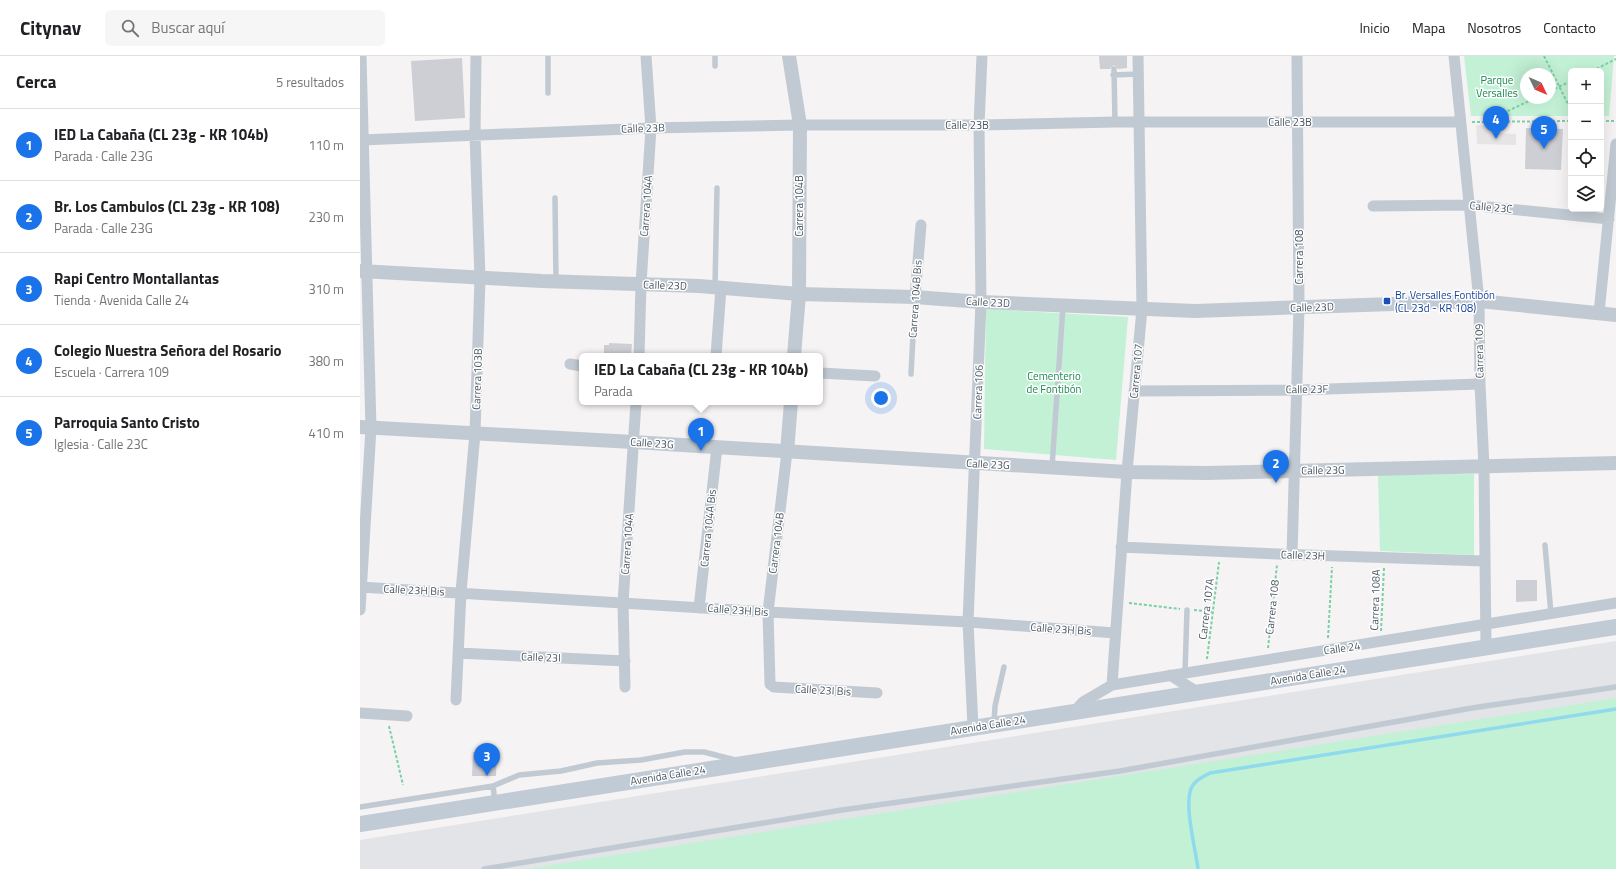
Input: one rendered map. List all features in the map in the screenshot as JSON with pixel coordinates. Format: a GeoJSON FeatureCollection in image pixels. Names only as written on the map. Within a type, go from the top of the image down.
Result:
{"type":"FeatureCollection","features":[{"type":"Feature","properties":{"kind":"main road","name":"Avenida Calle 24"},"geometry":{"type":"LineString","coordinates":[[360,824],[745,762],[1616,627]]}},
{"type":"Feature","properties":{"kind":"street"},"geometry":{"type":"LineString","coordinates":[[360,610],[365,428],[361,56]]}},
{"type":"Feature","properties":{"kind":"street","name":"Carrera 103B"},"geometry":{"type":"LineString","coordinates":[[456,700],[461,592],[475,433],[480,278],[475,135],[476,56]]}},
{"type":"Feature","properties":{"kind":"street","name":"Carrera 104A"},"geometry":{"type":"LineString","coordinates":[[639,353],[641,284],[651,128],[646,56]]}},
{"type":"Feature","properties":{"kind":"street","name":"Carrera 104B"},"geometry":{"type":"LineString","coordinates":[[789,56],[800,125],[799,294],[794,353]]}},
{"type":"Feature","properties":{"kind":"street","name":"Carrera 106"},"geometry":{"type":"LineString","coordinates":[[973,727],[968,622],[981,302],[979,125],[982,56]]}},
{"type":"Feature","properties":{"kind":"street","name":"Carrera 107"},"geometry":{"type":"LineString","coordinates":[[1112,685],[1127,472],[1142,310],[1138,56]]}},
{"type":"Feature","properties":{"kind":"street","name":"Carrera 108"},"geometry":{"type":"LineString","coordinates":[[1292,555],[1296,470],[1299,307],[1297,56]]}},
{"type":"Feature","properties":{"kind":"street","name":"Carrera 109"},"geometry":{"type":"LineString","coordinates":[[1454,56],[1479,301],[1480,384],[1484,467],[1486,646]]}},
{"type":"Feature","properties":{"kind":"street","name":"Calle 23B"},"geometry":{"type":"LineString","coordinates":[[362,140],[651,128],[800,125],[979,125],[1115,122],[1460,122]]}},
{"type":"Feature","properties":{"kind":"street"},"geometry":{"type":"LineString","coordinates":[[1600,313],[1616,144]]}},
{"type":"Feature","properties":{"kind":"street","name":"Calle 23C"},"geometry":{"type":"LineString","coordinates":[[1373,206],[1470,205],[1609,219]]}},
{"type":"Feature","properties":{"kind":"street","name":"Carrera 104B Bis"},"geometry":{"type":"LineString","coordinates":[[915,297],[921,225]]}},
{"type":"Feature","properties":{"kind":"street","name":"Calle 23D"},"geometry":{"type":"LineString","coordinates":[[363,271],[556,282],[718,287],[799,294],[915,297],[981,302],[1195,312],[1479,301],[1616,315]]}},
{"type":"Feature","properties":{"kind":"street"},"geometry":{"type":"LineString","coordinates":[[716,353],[718,287]]}},
{"type":"Feature","properties":{"kind":"street"},"geometry":{"type":"LineString","coordinates":[[570,364],[579,366]]}},
{"type":"Feature","properties":{"kind":"street"},"geometry":{"type":"LineString","coordinates":[[823,373],[875,376]]}},
{"type":"Feature","properties":{"kind":"street","name":"Calle 23F"},"geometry":{"type":"LineString","coordinates":[[1134,391],[1298,390],[1480,384]]}},
{"type":"Feature","properties":{"kind":"street","name":"Carrera 104A"},"geometry":{"type":"LineString","coordinates":[[625,687],[623,603],[636,405]]}},
{"type":"Feature","properties":{"kind":"street","name":"Carrera 104B"},"geometry":{"type":"LineString","coordinates":[[770,684],[768,612],[787,452],[791,405]]}},
{"type":"Feature","properties":{"kind":"street","name":"Calle 23G"},"geometry":{"type":"LineString","coordinates":[[365,428],[633,442],[975,464],[1127,472],[1207,473],[1616,463]]}},
{"type":"Feature","properties":{"kind":"street","name":"Carrera 104A Bis"},"geometry":{"type":"LineString","coordinates":[[699,608],[717,447]]}},
{"type":"Feature","properties":{"kind":"street","name":"Calle 23H"},"geometry":{"type":"LineString","coordinates":[[1121,547],[1292,555],[1484,561]]}},
{"type":"Feature","properties":{"kind":"street","name":"Calle 23H Bis"},"geometry":{"type":"LineString","coordinates":[[361,587],[768,612],[968,622],[1116,633]]}},
{"type":"Feature","properties":{"kind":"street","name":"Calle 24"},"geometry":{"type":"LineString","coordinates":[[1076,711],[1083,702],[1112,685],[1616,603]]}},
{"type":"Feature","properties":{"kind":"street","name":"Calle 23I"},"geometry":{"type":"LineString","coordinates":[[458,653],[624,660]]}},
{"type":"Feature","properties":{"kind":"street"},"geometry":{"type":"LineString","coordinates":[[1170,675],[1197,692]]}},
{"type":"Feature","properties":{"kind":"street","name":"Calle 23I Bis"},"geometry":{"type":"LineString","coordinates":[[770,684],[774,687],[877,693]]}},
{"type":"Feature","properties":{"kind":"street"},"geometry":{"type":"LineString","coordinates":[[360,713],[407,716]]}},
{"type":"Feature","properties":{"kind":"lane"},"geometry":{"type":"LineString","coordinates":[[548,56],[548,93]]}},
{"type":"Feature","properties":{"kind":"lane"},"geometry":{"type":"LineString","coordinates":[[715,56],[715,66]]}},
{"type":"Feature","properties":{"kind":"lane"},"geometry":{"type":"LineString","coordinates":[[1115,122],[1114,72],[1139,74]]}},
{"type":"Feature","properties":{"kind":"lane"},"geometry":{"type":"LineString","coordinates":[[717,188],[718,287]]}},
{"type":"Feature","properties":{"kind":"lane"},"geometry":{"type":"LineString","coordinates":[[555,198],[556,282]]}},
{"type":"Feature","properties":{"kind":"lane","name":"Carrera 104B Bis"},"geometry":{"type":"LineString","coordinates":[[911,374],[915,297]]}},
{"type":"Feature","properties":{"kind":"lane"},"geometry":{"type":"LineString","coordinates":[[1052,468],[1063,306]]}},
{"type":"Feature","properties":{"kind":"lane"},"geometry":{"type":"LineString","coordinates":[[1545,545],[1551,614]]}},
{"type":"Feature","properties":{"kind":"lane"},"geometry":{"type":"LineString","coordinates":[[1185,672],[1187,610]]}},
{"type":"Feature","properties":{"kind":"lane"},"geometry":{"type":"LineString","coordinates":[[994,724],[995,706],[1004,667]]}},
{"type":"Feature","properties":{"kind":"lane"},"geometry":{"type":"LineString","coordinates":[[484,869],[842,810],[1120,771],[1472,708],[1616,687]]}},
{"type":"Feature","properties":{"kind":"lane"},"geometry":{"type":"LineString","coordinates":[[360,807],[493,786],[520,775],[561,771],[597,763],[641,760],[684,752],[704,752],[745,762]]}},
{"type":"Feature","properties":{"kind":"lane"},"geometry":{"type":"LineString","coordinates":[[493,786],[495,803]]}},
{"type":"Feature","properties":{"kind":"path"},"geometry":{"type":"LineString","coordinates":[[1544,56],[1568,104]]}},
{"type":"Feature","properties":{"kind":"path"},"geometry":{"type":"LineString","coordinates":[[1599,68],[1616,60]]}},
{"type":"Feature","properties":{"kind":"path"},"geometry":{"type":"LineString","coordinates":[[1556,88],[1568,82]]}},
{"type":"Feature","properties":{"kind":"path"},"geometry":{"type":"LineString","coordinates":[[1485,122],[1522,104]]}},
{"type":"Feature","properties":{"kind":"path"},"geometry":{"type":"LineString","coordinates":[[1460,122],[1568,121]]}},
{"type":"Feature","properties":{"kind":"path"},"geometry":{"type":"LineString","coordinates":[[1604,121],[1616,121]]}},
{"type":"Feature","properties":{"kind":"path","name":"Carrera 107A"},"geometry":{"type":"LineString","coordinates":[[1206,670],[1220,551]]}},
{"type":"Feature","properties":{"kind":"path","name":"Carrera 108"},"geometry":{"type":"LineString","coordinates":[[1267,659],[1278,554]]}},
{"type":"Feature","properties":{"kind":"path"},"geometry":{"type":"LineString","coordinates":[[1327,650],[1333,556]]}},
{"type":"Feature","properties":{"kind":"path","name":"Carrera 108A"},"geometry":{"type":"LineString","coordinates":[[1381,642],[1384,558]]}},
{"type":"Feature","properties":{"kind":"path"},"geometry":{"type":"LineString","coordinates":[[1118,602],[1214,612]]}},
{"type":"Feature","properties":{"kind":"path"},"geometry":{"type":"LineString","coordinates":[[386,715],[403,785]]}},
{"type":"Feature","properties":{"kind":"shaded area"},"geometry":{"type":"Polygon","coordinates":[[[1476,125],[1499,126],[1500,133],[1516,134],[1516,145],[1477,144],[1476,125]]]}},
{"type":"Feature","properties":{"kind":"shaded area"},"geometry":{"type":"Polygon","coordinates":[[[1616,641],[1616,869],[360,869],[360,840],[1616,641]]]}},
{"type":"Feature","properties":{"kind":"green space","name":"Parque Versalles"},"geometry":{"type":"Polygon","coordinates":[[[1464,56],[1614,56],[1609,116],[1604,116],[1604,68],[1568,68],[1568,116],[1471,116],[1464,56]]]}},
{"type":"Feature","properties":{"kind":"green space","name":"Cementerio de Fontibón"},"geometry":{"type":"Polygon","coordinates":[[[986,309],[1128,317],[1116,460],[984,449],[986,309]]]}},
{"type":"Feature","properties":{"kind":"green space"},"geometry":{"type":"Polygon","coordinates":[[[1474,474],[1474,555],[1380,551],[1378,475],[1474,474]]]}},
{"type":"Feature","properties":{"kind":"green space"},"geometry":{"type":"Polygon","coordinates":[[[1616,698],[1616,869],[526,869],[1616,698]]]}},
{"type":"Feature","properties":{"kind":"building"},"geometry":{"type":"Polygon","coordinates":[[[1099,56],[1127,56],[1127,68],[1118,69],[1114,65],[1110,69],[1100,69],[1099,56]]]}},
{"type":"Feature","properties":{"kind":"building"},"geometry":{"type":"Polygon","coordinates":[[[462,58],[465,118],[415,121],[411,61],[462,58]]]}},
{"type":"Feature","properties":{"kind":"building"},"geometry":{"type":"Polygon","coordinates":[[[1526,128],[1563,129],[1561,170],[1525,169],[1526,128]]]}},
{"type":"Feature","properties":{"kind":"building"},"geometry":{"type":"Polygon","coordinates":[[[609,343],[632,344],[631,353],[604,353],[604,345],[609,345],[609,343]]]}},
{"type":"Feature","properties":{"kind":"building"},"geometry":{"type":"Polygon","coordinates":[[[1516,580],[1537,580],[1537,601],[1516,602],[1516,580]]]}},
{"type":"Feature","properties":{"kind":"building"},"geometry":{"type":"Polygon","coordinates":[[[473,752],[497,752],[496,776],[472,776],[473,752]]]}},
{"type":"Feature","properties":{"kind":"waterway"},"geometry":{"type":"LineString","coordinates":[[1198,869],[1189,813],[1190,792],[1196,781],[1210,773],[1616,709]]}},
{"type":"Feature","properties":{"kind":"place","name":"Colegio Nuestra Señora del Rosario"},"geometry":{"type":"Point","coordinates":[1496,139]}},
{"type":"Feature","properties":{"kind":"place","name":"Parroquia Santo Cristo"},"geometry":{"type":"Point","coordinates":[1544,149]}},
{"type":"Feature","properties":{"kind":"place","name":"Br. Versalles Fontibón (CL 23d - KR 108)"},"geometry":{"type":"Point","coordinates":[1387,301]}},
{"type":"Feature","properties":{"kind":"place","name":"IED La Cabaña (CL 23g - KR 104b)"},"geometry":{"type":"Point","coordinates":[701,451]}},
{"type":"Feature","properties":{"kind":"place","name":"Br. Los Cambulos (CL 23g - KR 108)"},"geometry":{"type":"Point","coordinates":[1276,483]}},
{"type":"Feature","properties":{"kind":"place","name":"Rapi Centro Montallantas"},"geometry":{"type":"Point","coordinates":[487,776]}}]}
